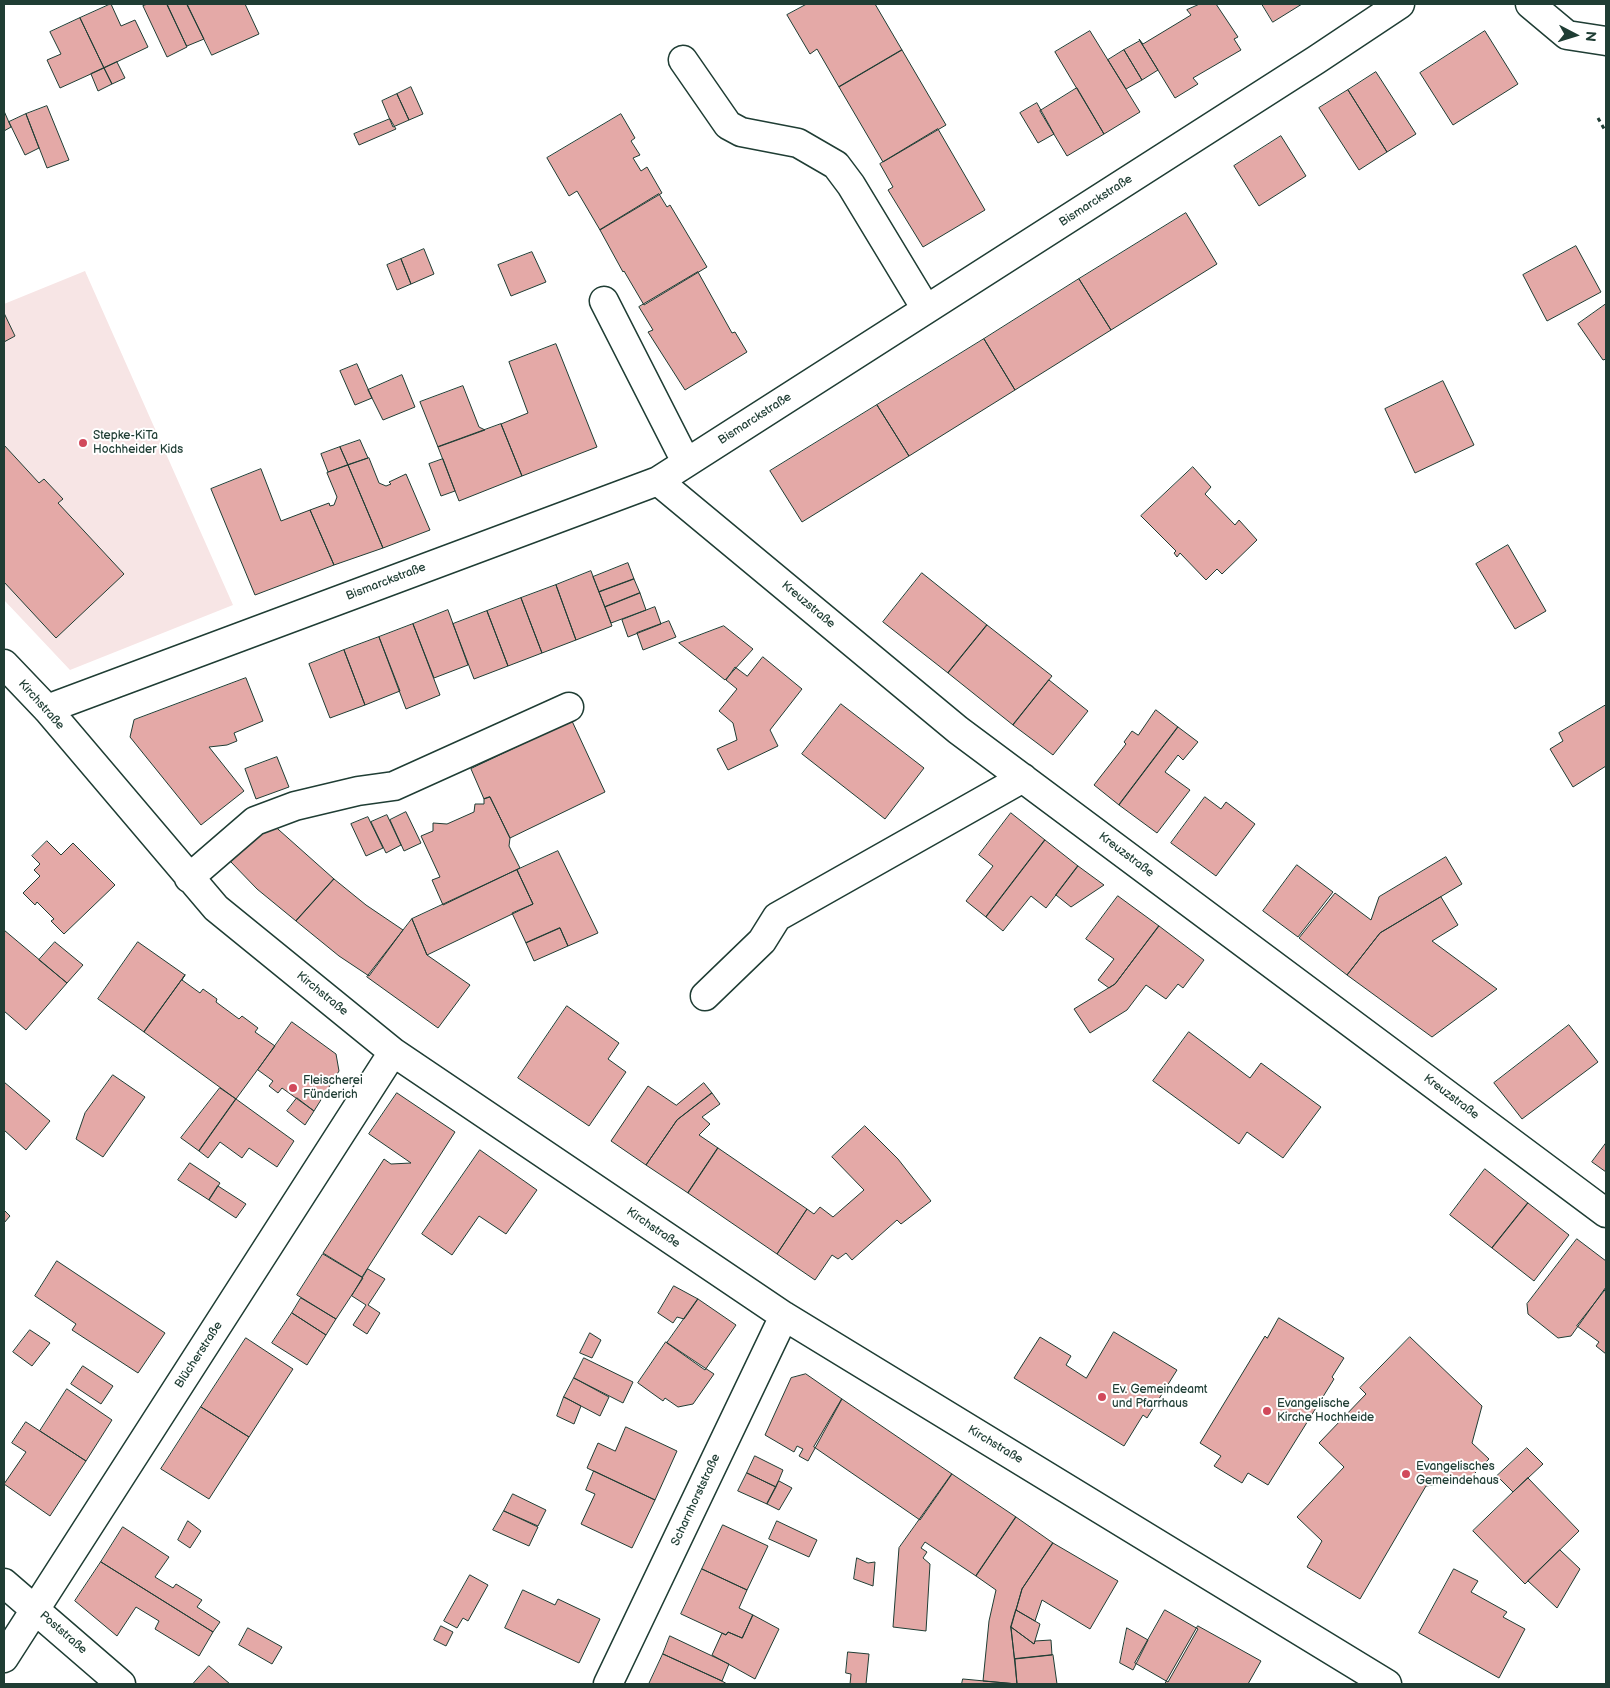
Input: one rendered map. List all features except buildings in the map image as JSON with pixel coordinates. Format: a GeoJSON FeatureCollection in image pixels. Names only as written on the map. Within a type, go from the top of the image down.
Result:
{"type":"FeatureCollection","features":[{"type":"Feature","properties":{"kind":"street","name":"Bismarckstraße"},"geometry":{"type":"LineString","coordinates":[[47,709],[658,480],[1316,60],[1400,4]]}},
{"type":"Feature","properties":{"kind":"street"},"geometry":{"type":"LineString","coordinates":[[1530,4],[1568,35],[1606,41]]}},
{"type":"Feature","properties":{"kind":"street"},"geometry":{"type":"LineString","coordinates":[[683,60],[728,125],[741,132],[798,143],[836,165],[851,185],[926,309]]}},
{"type":"Feature","properties":{"kind":"street"},"geometry":{"type":"LineString","coordinates":[[604,301],[686,462]]}},
{"type":"Feature","properties":{"kind":"street","name":"Kreuzstraße"},"geometry":{"type":"LineString","coordinates":[[658,480],[958,730],[1606,1213]]}},
{"type":"Feature","properties":{"kind":"street","name":"Kirchstraße"},"geometry":{"type":"LineString","coordinates":[[4,664],[47,709],[216,908],[393,1052],[784,1316],[1388,1684]]}},
{"type":"Feature","properties":{"kind":"street"},"geometry":{"type":"LineString","coordinates":[[189,878],[255,822],[295,806],[358,791],[394,786],[569,707]]}},
{"type":"Feature","properties":{"kind":"street"},"geometry":{"type":"LineString","coordinates":[[704,996],[762,941],[777,917],[1023,778]]}},
{"type":"Feature","properties":{"kind":"street","name":"Blücherstraße"},"geometry":{"type":"LineString","coordinates":[[4,1658],[393,1052]]}},
{"type":"Feature","properties":{"kind":"street","name":"Scharnhorststraße"},"geometry":{"type":"LineString","coordinates":[[608,1684],[784,1316]]}},
{"type":"Feature","properties":{"kind":"street","name":"Poststraße"},"geometry":{"type":"LineString","coordinates":[[4,1583],[121,1684]]}},
{"type":"Feature","properties":{"kind":"path"},"geometry":{"type":"LineString","coordinates":[[1598,118],[1606,132]]}},
{"type":"Feature","properties":{"kind":"shaded area","name":"Stepke-KiTa Hochheider Kids"},"geometry":{"type":"Polygon","coordinates":[[[85,271],[233,605],[70,670],[4,600],[4,342],[15,336],[4,313],[4,304],[85,271]]]}},
{"type":"Feature","properties":{"kind":"place","name":"Stepke-KiTa Hochheider Kids"},"geometry":{"type":"Point","coordinates":[83,443]}},
{"type":"Feature","properties":{"kind":"place","name":"Fleischerei Fünderich"},"geometry":{"type":"Point","coordinates":[293,1088]}},
{"type":"Feature","properties":{"kind":"place","name":"Ev. Gemeindeamt und Pfarrhaus"},"geometry":{"type":"Point","coordinates":[1102,1397]}},
{"type":"Feature","properties":{"kind":"place","name":"Evangelische Kirche Hochheide"},"geometry":{"type":"Point","coordinates":[1267,1411]}},
{"type":"Feature","properties":{"kind":"place","name":"Evangelisches Gemeindehaus"},"geometry":{"type":"Point","coordinates":[1406,1474]}}]}
